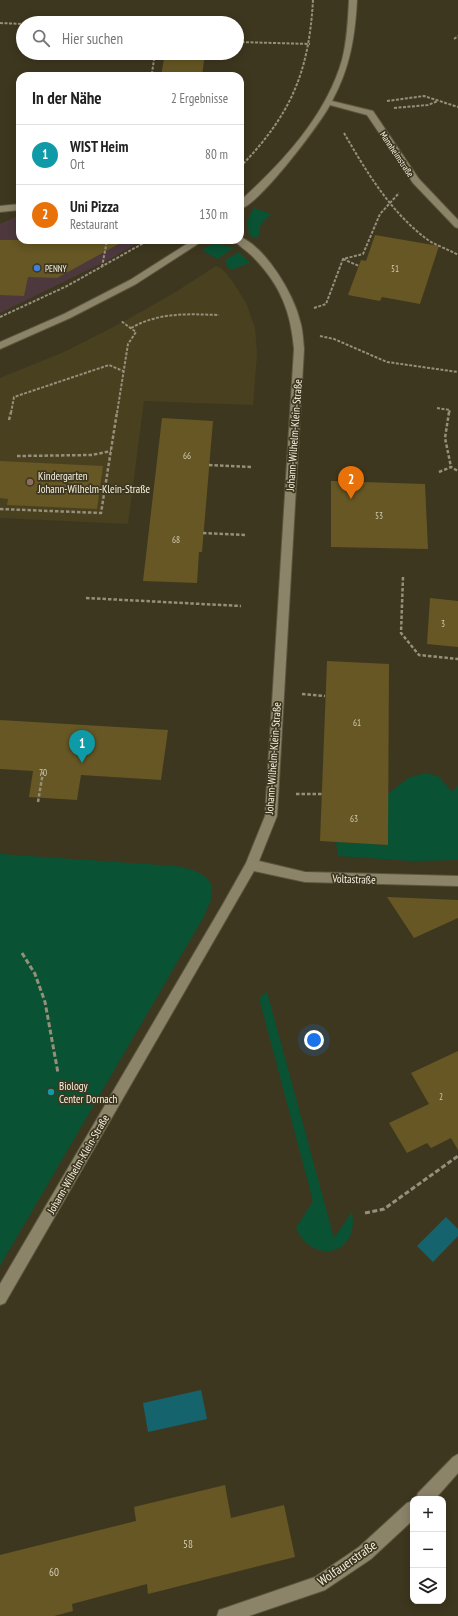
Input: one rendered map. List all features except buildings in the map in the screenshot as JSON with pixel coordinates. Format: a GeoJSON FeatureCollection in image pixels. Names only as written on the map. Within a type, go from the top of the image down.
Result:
{"type":"FeatureCollection","features":[{"type":"Feature","properties":{"kind":"street"},"geometry":{"type":"LineString","coordinates":[[244,202],[271,178],[292,155],[327,102],[343,69],[348,52],[353,0]]}},
{"type":"Feature","properties":{"kind":"street","name":"Mannheimstraße"},"geometry":{"type":"LineString","coordinates":[[327,102],[370,113],[416,181],[458,225]]}},
{"type":"Feature","properties":{"kind":"street"},"geometry":{"type":"LineString","coordinates":[[0,209],[16,207]]}},
{"type":"Feature","properties":{"kind":"street"},"geometry":{"type":"LineString","coordinates":[[0,346],[56,321],[133,282],[193,244]]}},
{"type":"Feature","properties":{"kind":"street","name":"Johann-Wilhelm-Klein-Straße"},"geometry":{"type":"LineString","coordinates":[[0,1298],[251,865],[270,816],[299,350],[296,322],[287,299],[272,272],[251,249],[244,244]]}},
{"type":"Feature","properties":{"kind":"street","name":"Voltastraße"},"geometry":{"type":"LineString","coordinates":[[251,865],[305,876],[458,881]]}},
{"type":"Feature","properties":{"kind":"street"},"geometry":{"type":"LineString","coordinates":[[427,1496],[458,1462]]}},
{"type":"Feature","properties":{"kind":"street","name":"Wolfauerstraße"},"geometry":{"type":"LineString","coordinates":[[225,1616],[319,1584],[365,1553],[410,1512]]}},
{"type":"Feature","properties":{"kind":"path"},"geometry":{"type":"LineString","coordinates":[[244,163],[252,155],[280,117],[293,94],[304,69],[310,44],[313,0]]}},
{"type":"Feature","properties":{"kind":"path"},"geometry":{"type":"LineString","coordinates":[[0,23],[16,24]]}},
{"type":"Feature","properties":{"kind":"path"},"geometry":{"type":"LineString","coordinates":[[454,39],[458,36]]}},
{"type":"Feature","properties":{"kind":"path"},"geometry":{"type":"LineString","coordinates":[[244,42],[310,44]]}},
{"type":"Feature","properties":{"kind":"path"},"geometry":{"type":"LineString","coordinates":[[152,72],[154,60]]}},
{"type":"Feature","properties":{"kind":"path"},"geometry":{"type":"LineString","coordinates":[[387,100],[424,96],[458,107]]}},
{"type":"Feature","properties":{"kind":"path"},"geometry":{"type":"LineString","coordinates":[[391,109],[428,105],[438,101]]}},
{"type":"Feature","properties":{"kind":"path"},"geometry":{"type":"LineString","coordinates":[[344,133],[366,170],[418,231],[429,241],[458,255]]}},
{"type":"Feature","properties":{"kind":"path"},"geometry":{"type":"LineString","coordinates":[[343,259],[363,254],[380,214],[407,186],[416,181]]}},
{"type":"Feature","properties":{"kind":"path"},"geometry":{"type":"LineString","coordinates":[[102,267],[106,244]]}},
{"type":"Feature","properties":{"kind":"path"},"geometry":{"type":"LineString","coordinates":[[0,317],[33,303],[142,244]]}},
{"type":"Feature","properties":{"kind":"path"},"geometry":{"type":"LineString","coordinates":[[343,259],[359,266]]}},
{"type":"Feature","properties":{"kind":"path"},"geometry":{"type":"LineString","coordinates":[[308,310],[326,304],[343,259]]}},
{"type":"Feature","properties":{"kind":"path"},"geometry":{"type":"LineString","coordinates":[[131,328],[142,320],[172,313],[219,315]]}},
{"type":"Feature","properties":{"kind":"path"},"geometry":{"type":"LineString","coordinates":[[0,509],[101,513],[128,344],[136,332],[121,321]]}},
{"type":"Feature","properties":{"kind":"path"},"geometry":{"type":"LineString","coordinates":[[318,336],[335,340],[378,359],[403,365],[426,366],[458,372]]}},
{"type":"Feature","properties":{"kind":"path"},"geometry":{"type":"LineString","coordinates":[[9,420],[14,397],[109,365],[123,371]]}},
{"type":"Feature","properties":{"kind":"path"},"geometry":{"type":"LineString","coordinates":[[436,408],[450,410],[444,438],[445,451],[451,467],[458,471]]}},
{"type":"Feature","properties":{"kind":"path"},"geometry":{"type":"LineString","coordinates":[[17,456],[86,456],[111,451]]}},
{"type":"Feature","properties":{"kind":"path"},"geometry":{"type":"LineString","coordinates":[[209,465],[252,467]]}},
{"type":"Feature","properties":{"kind":"path"},"geometry":{"type":"LineString","coordinates":[[439,472],[451,467]]}},
{"type":"Feature","properties":{"kind":"path"},"geometry":{"type":"LineString","coordinates":[[203,533],[247,535]]}},
{"type":"Feature","properties":{"kind":"path"},"geometry":{"type":"LineString","coordinates":[[403,577],[402,633],[419,655],[458,659]]}},
{"type":"Feature","properties":{"kind":"path"},"geometry":{"type":"LineString","coordinates":[[86,598],[241,606]]}},
{"type":"Feature","properties":{"kind":"path"},"geometry":{"type":"LineString","coordinates":[[298,694],[326,696]]}},
{"type":"Feature","properties":{"kind":"path"},"geometry":{"type":"LineString","coordinates":[[38,802],[43,772]]}},
{"type":"Feature","properties":{"kind":"path"},"geometry":{"type":"LineString","coordinates":[[293,794],[322,794]]}},
{"type":"Feature","properties":{"kind":"path"},"geometry":{"type":"LineString","coordinates":[[22,953],[36,974],[44,1002],[58,1073]]}},
{"type":"Feature","properties":{"kind":"path"},"geometry":{"type":"LineString","coordinates":[[365,1213],[384,1209],[458,1156]]}},
{"type":"Feature","properties":{"kind":"shaded area","name":"PENNY"},"geometry":{"type":"Polygon","coordinates":[[[16,217],[16,244],[135,244],[112,258],[0,313],[0,224],[16,217]]]}},
{"type":"Feature","properties":{"kind":"shaded area"},"geometry":{"type":"Polygon","coordinates":[[[216,266],[222,269],[233,282],[247,305],[255,328],[257,354],[253,405],[144,401],[128,524],[0,518],[0,378],[64,352],[121,323],[174,293],[216,266]]]}},
{"type":"Feature","properties":{"kind":"green space"},"geometry":{"type":"Polygon","coordinates":[[[254,208],[271,214],[261,224],[258,238],[251,237],[247,225],[248,218],[254,208]]]}},
{"type":"Feature","properties":{"kind":"green space"},"geometry":{"type":"Polygon","coordinates":[[[217,244],[234,248],[217,259],[202,250],[210,245],[217,244]]]}},
{"type":"Feature","properties":{"kind":"green space"},"geometry":{"type":"Polygon","coordinates":[[[239,252],[250,263],[230,270],[225,260],[239,252]]]}},
{"type":"Feature","properties":{"kind":"green space"},"geometry":{"type":"Polygon","coordinates":[[[425,773],[438,776],[452,792],[458,785],[458,860],[411,861],[338,856],[336,842],[388,845],[388,794],[408,778],[425,773]]]}},
{"type":"Feature","properties":{"kind":"green space","name":"Biology Center Dornach"},"geometry":{"type":"Polygon","coordinates":[[[0,854],[175,866],[196,871],[205,877],[212,885],[211,900],[203,918],[0,1266],[0,854]]]}},
{"type":"Feature","properties":{"kind":"green space"},"geometry":{"type":"Polygon","coordinates":[[[267,992],[334,1238],[352,1212],[353,1227],[349,1238],[342,1246],[333,1250],[323,1251],[313,1248],[303,1240],[296,1228],[313,1201],[259,998],[267,992]]]}},
{"type":"Feature","properties":{"kind":"water"},"geometry":{"type":"Polygon","coordinates":[[[446,1217],[458,1229],[458,1236],[433,1262],[417,1246],[446,1217]]]}},
{"type":"Feature","properties":{"kind":"water"},"geometry":{"type":"Polygon","coordinates":[[[201,1390],[207,1419],[148,1432],[143,1403],[201,1390]]]}},
{"type":"Feature","properties":{"kind":"place","name":"PENNY"},"geometry":{"type":"Point","coordinates":[37,268]}},
{"type":"Feature","properties":{"kind":"place","name":"Kindergarten Johann-Wilhelm-Klein-Straße"},"geometry":{"type":"Point","coordinates":[30,482]}},
{"type":"Feature","properties":{"kind":"place","name":"Uni Pizza"},"geometry":{"type":"Point","coordinates":[351,499]}},
{"type":"Feature","properties":{"kind":"place","name":"WIST Heim"},"geometry":{"type":"Point","coordinates":[82,763]}},
{"type":"Feature","properties":{"kind":"place","name":"Biology Center Dornach"},"geometry":{"type":"Point","coordinates":[51,1092]}}]}
